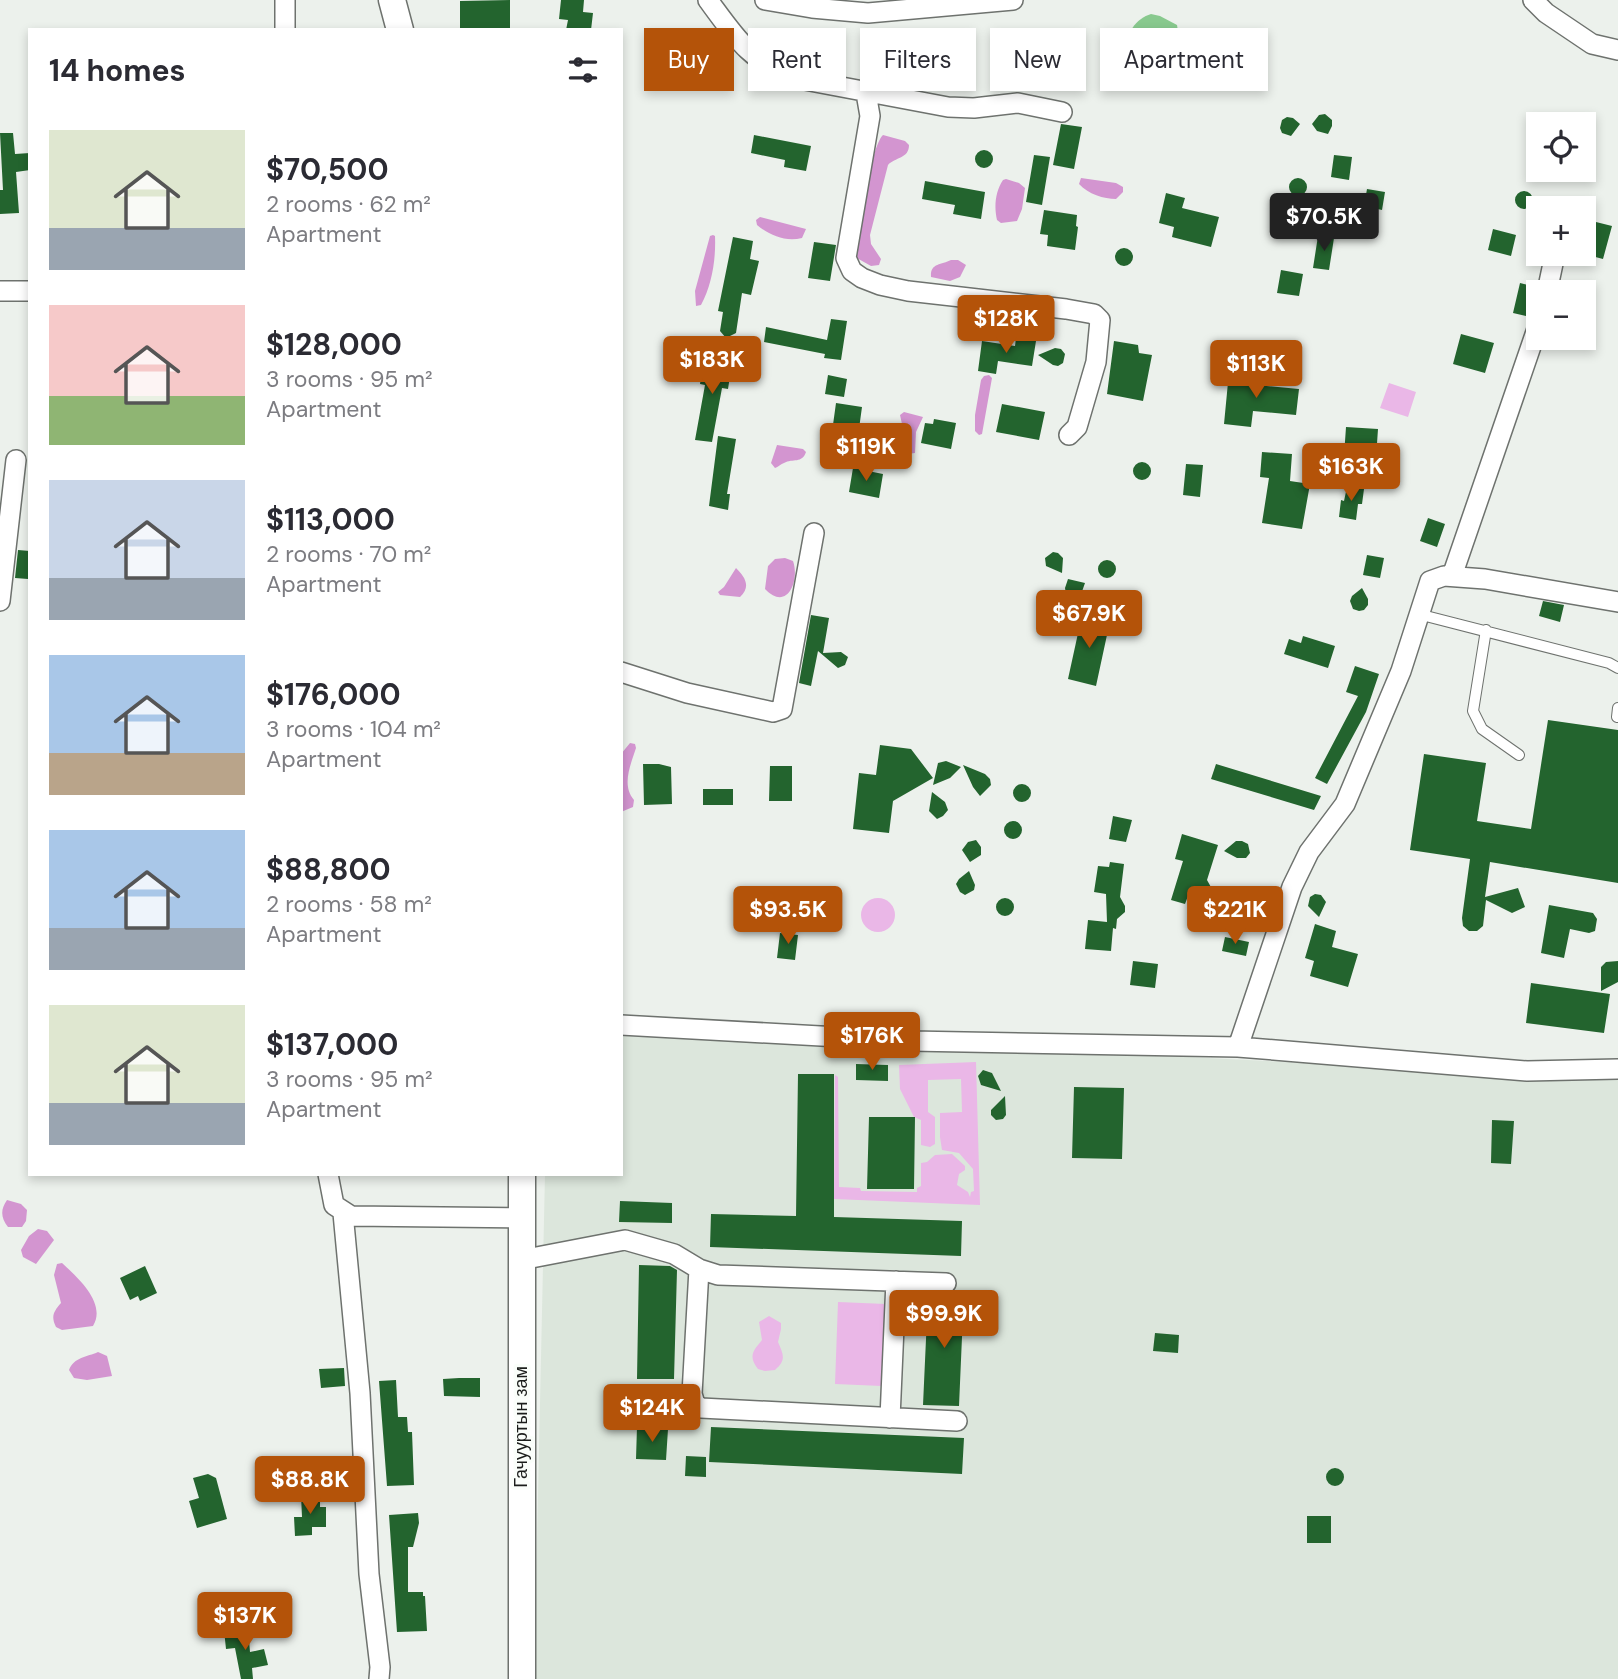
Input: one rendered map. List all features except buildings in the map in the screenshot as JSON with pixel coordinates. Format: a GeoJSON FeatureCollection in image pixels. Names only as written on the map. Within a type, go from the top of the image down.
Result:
{"type":"FeatureCollection","features":[{"type":"Feature","properties":{"kind":"main road"},"geometry":{"type":"LineString","coordinates":[[392,0],[399,28]]}},
{"type":"Feature","properties":{"kind":"main road","name":"Гачууртын зам"},"geometry":{"type":"LineString","coordinates":[[522,1176],[522,1679]]}},
{"type":"Feature","properties":{"kind":"street"},"geometry":{"type":"LineString","coordinates":[[285,0],[285,28]]}},
{"type":"Feature","properties":{"kind":"street"},"geometry":{"type":"LineString","coordinates":[[708,0],[751,55],[772,69],[794,78],[948,107],[974,108],[1018,103],[1062,112]]}},
{"type":"Feature","properties":{"kind":"street"},"geometry":{"type":"LineString","coordinates":[[765,0],[868,13],[1013,0]]}},
{"type":"Feature","properties":{"kind":"street"},"geometry":{"type":"LineString","coordinates":[[1533,0],[1546,13],[1592,44],[1618,50]]}},
{"type":"Feature","properties":{"kind":"street"},"geometry":{"type":"LineString","coordinates":[[866,93],[870,116],[846,258],[852,271],[880,285],[908,291],[1094,314],[1100,320],[1096,362],[1077,427],[1069,435]]}},
{"type":"Feature","properties":{"kind":"street"},"geometry":{"type":"LineString","coordinates":[[0,291],[28,290]]}},
{"type":"Feature","properties":{"kind":"street"},"geometry":{"type":"LineString","coordinates":[[1452,576],[1530,350]]}},
{"type":"Feature","properties":{"kind":"street"},"geometry":{"type":"LineString","coordinates":[[0,601],[15,460]]}},
{"type":"Feature","properties":{"kind":"street"},"geometry":{"type":"LineString","coordinates":[[623,672],[687,693],[773,712],[782,709],[814,533]]}},
{"type":"Feature","properties":{"kind":"street"},"geometry":{"type":"LineString","coordinates":[[1238,1047],[1292,887],[1309,852],[1345,804],[1401,671],[1430,581],[1452,576],[1498,581],[1618,602]]}},
{"type":"Feature","properties":{"kind":"street"},"geometry":{"type":"LineString","coordinates":[[623,1025],[911,1041],[1238,1047],[1527,1071],[1618,1069]]}},
{"type":"Feature","properties":{"kind":"street"},"geometry":{"type":"LineString","coordinates":[[328,1176],[334,1206],[343,1213],[358,1217],[521,1218]]}},
{"type":"Feature","properties":{"kind":"street"},"geometry":{"type":"LineString","coordinates":[[343,1213],[360,1393],[369,1574],[380,1667],[379,1679]]}},
{"type":"Feature","properties":{"kind":"street"},"geometry":{"type":"LineString","coordinates":[[521,1260],[625,1240],[674,1254],[699,1269],[718,1275],[946,1283]]}},
{"type":"Feature","properties":{"kind":"street"},"geometry":{"type":"LineString","coordinates":[[699,1269],[692,1394],[695,1404],[702,1408],[957,1422]]}},
{"type":"Feature","properties":{"kind":"street"},"geometry":{"type":"LineString","coordinates":[[890,1418],[896,1281]]}},
{"type":"Feature","properties":{"kind":"lane"},"geometry":{"type":"LineString","coordinates":[[1418,614],[1609,663],[1618,668]]}},
{"type":"Feature","properties":{"kind":"lane"},"geometry":{"type":"LineString","coordinates":[[1486,630],[1473,711],[1482,729],[1520,755]]}},
{"type":"Feature","properties":{"kind":"shaded area"},"geometry":{"type":"Polygon","coordinates":[[[1151,14],[1160,16],[1177,25],[1178,28],[1132,28],[1151,14]]]}},
{"type":"Feature","properties":{"kind":"shaded area"},"geometry":{"type":"Polygon","coordinates":[[[883,135],[905,141],[909,145],[907,153],[888,165],[870,235],[871,244],[881,259],[879,265],[871,266],[855,257],[869,173],[883,135]]]}},
{"type":"Feature","properties":{"kind":"shaded area"},"geometry":{"type":"Polygon","coordinates":[[[1081,178],[1116,183],[1123,187],[1123,192],[1116,199],[1096,195],[1079,184],[1081,178]]]}},
{"type":"Feature","properties":{"kind":"shaded area"},"geometry":{"type":"Polygon","coordinates":[[[1006,179],[1025,188],[1017,221],[1001,223],[997,220],[996,200],[998,189],[1006,179]]]}},
{"type":"Feature","properties":{"kind":"shaded area"},"geometry":{"type":"Polygon","coordinates":[[[760,217],[806,229],[802,238],[778,237],[757,225],[756,220],[760,217]]]}},
{"type":"Feature","properties":{"kind":"shaded area"},"geometry":{"type":"Polygon","coordinates":[[[713,235],[715,254],[711,280],[701,305],[696,306],[695,291],[710,236],[713,235]]]}},
{"type":"Feature","properties":{"kind":"shaded area"},"geometry":{"type":"Polygon","coordinates":[[[958,260],[966,265],[960,277],[950,281],[931,277],[934,267],[958,260]]]}},
{"type":"Feature","properties":{"kind":"shaded area"},"geometry":{"type":"Polygon","coordinates":[[[989,375],[992,378],[982,434],[979,435],[975,431],[975,415],[981,380],[989,375]]]}},
{"type":"Feature","properties":{"kind":"shaded area"},"geometry":{"type":"Polygon","coordinates":[[[1389,383],[1416,392],[1408,417],[1380,408],[1389,383]]]}},
{"type":"Feature","properties":{"kind":"shaded area"},"geometry":{"type":"Polygon","coordinates":[[[904,412],[923,417],[916,432],[915,453],[898,453],[887,445],[888,433],[899,429],[902,424],[900,415],[904,412]]]}},
{"type":"Feature","properties":{"kind":"shaded area"},"geometry":{"type":"Polygon","coordinates":[[[777,445],[803,449],[806,452],[800,459],[775,468],[771,463],[777,445]]]}},
{"type":"Feature","properties":{"kind":"shaded area"},"geometry":{"type":"Polygon","coordinates":[[[775,559],[793,561],[795,577],[790,591],[780,597],[765,589],[768,566],[775,559]]]}},
{"type":"Feature","properties":{"kind":"shaded area"},"geometry":{"type":"Polygon","coordinates":[[[736,568],[745,581],[744,593],[740,597],[720,595],[718,592],[736,568]]]}},
{"type":"Feature","properties":{"kind":"shaded area"},"geometry":{"type":"Polygon","coordinates":[[[630,743],[635,744],[628,781],[628,788],[634,800],[633,807],[623,811],[623,752],[630,743]]]}},
{"type":"Feature","properties":{"kind":"shaded area"},"geometry":{"type":"Polygon","coordinates":[[[878,898],[890,903],[895,915],[890,927],[878,932],[866,927],[861,915],[866,903],[878,898]]]}},
{"type":"Feature","properties":{"kind":"shaded area"},"geometry":{"type":"Polygon","coordinates":[[[623,1028],[1618,1079],[1618,1679],[534,1679],[545,1176],[623,1176],[623,1028]]]}},
{"type":"Feature","properties":{"kind":"shaded area"},"geometry":{"type":"Polygon","coordinates":[[[976,1062],[980,1205],[834,1199],[835,1075],[838,1077],[839,1187],[860,1188],[861,1191],[917,1192],[917,1188],[921,1186],[921,1163],[927,1162],[935,1155],[952,1154],[965,1166],[965,1170],[959,1174],[957,1185],[968,1192],[970,1197],[974,1191],[973,1169],[959,1153],[942,1150],[940,1137],[940,1113],[962,1112],[961,1079],[928,1080],[928,1112],[935,1117],[935,1144],[930,1147],[921,1145],[921,1120],[914,1117],[900,1089],[899,1065],[976,1062]]]}},
{"type":"Feature","properties":{"kind":"shaded area"},"geometry":{"type":"Polygon","coordinates":[[[7,1200],[21,1204],[27,1210],[26,1221],[22,1227],[8,1227],[6,1224],[2,1211],[7,1200]]]}},
{"type":"Feature","properties":{"kind":"shaded area"},"geometry":{"type":"Polygon","coordinates":[[[38,1229],[47,1231],[54,1240],[36,1264],[23,1257],[21,1250],[29,1236],[38,1229]]]}},
{"type":"Feature","properties":{"kind":"shaded area"},"geometry":{"type":"Polygon","coordinates":[[[62,1263],[82,1283],[93,1300],[96,1317],[93,1326],[62,1330],[56,1327],[54,1315],[61,1303],[54,1275],[57,1264],[62,1263]]]}},
{"type":"Feature","properties":{"kind":"shaded area"},"geometry":{"type":"Polygon","coordinates":[[[838,1302],[886,1304],[882,1386],[835,1384],[838,1302]]]}},
{"type":"Feature","properties":{"kind":"shaded area"},"geometry":{"type":"Polygon","coordinates":[[[769,1316],[781,1323],[778,1342],[783,1357],[775,1370],[765,1371],[758,1369],[752,1357],[762,1340],[759,1322],[769,1316]]]}},
{"type":"Feature","properties":{"kind":"shaded area"},"geometry":{"type":"Polygon","coordinates":[[[98,1352],[107,1356],[112,1376],[87,1380],[74,1378],[69,1370],[74,1362],[98,1352]]]}}]}
